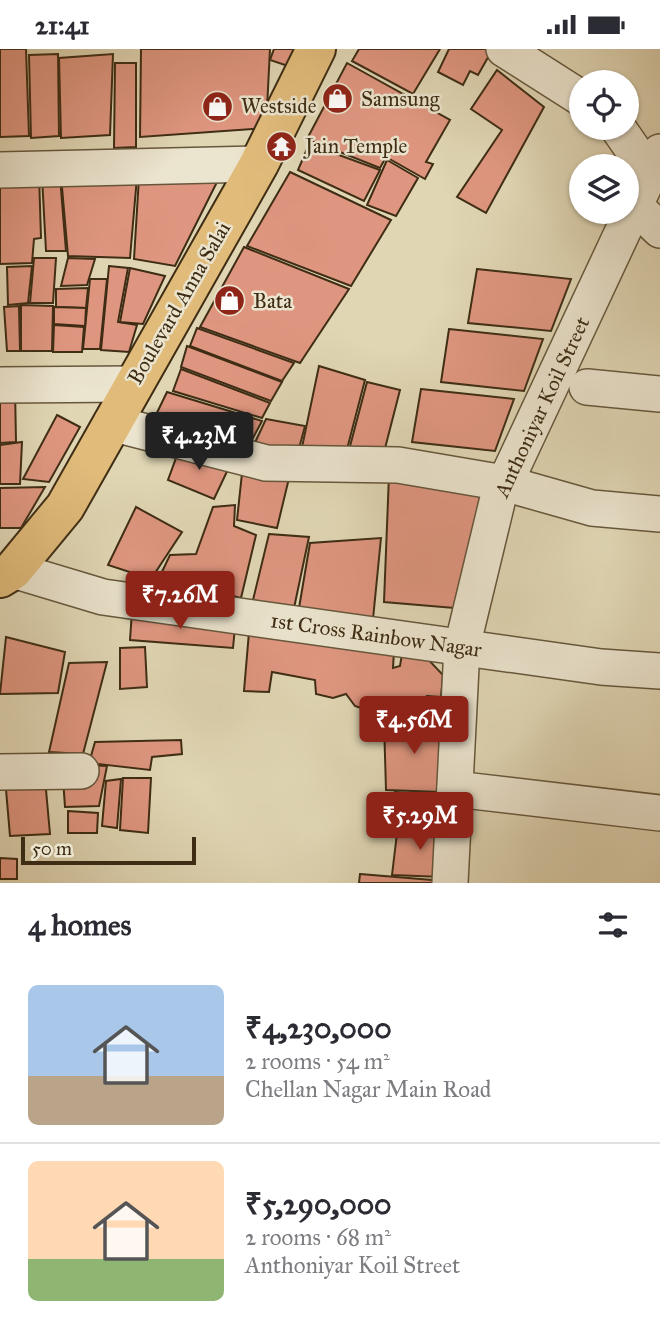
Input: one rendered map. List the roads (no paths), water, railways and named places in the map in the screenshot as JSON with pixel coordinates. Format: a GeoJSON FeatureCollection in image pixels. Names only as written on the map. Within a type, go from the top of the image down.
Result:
{"type":"FeatureCollection","features":[{"type":"Feature","properties":{"kind":"main road","name":"Boulevard Anna Salai"},"geometry":{"type":"LineString","coordinates":[[6,574],[65,507],[259,164],[316,49]]}},
{"type":"Feature","properties":{"kind":"street"},"geometry":{"type":"LineString","coordinates":[[504,49],[569,90]]}},
{"type":"Feature","properties":{"kind":"street","name":"Anthoniyar Koil Street"},"geometry":{"type":"LineString","coordinates":[[639,195],[660,152]]}},
{"type":"Feature","properties":{"kind":"street"},"geometry":{"type":"LineString","coordinates":[[0,170],[259,164]]}},
{"type":"Feature","properties":{"kind":"street"},"geometry":{"type":"LineString","coordinates":[[639,210],[660,230]]}},
{"type":"Feature","properties":{"kind":"street","name":"Anthoniyar Koil Street"},"geometry":{"type":"LineString","coordinates":[[450,883],[462,647],[498,498],[625,224]]}},
{"type":"Feature","properties":{"kind":"street"},"geometry":{"type":"LineString","coordinates":[[0,385],[133,384]]}},
{"type":"Feature","properties":{"kind":"street"},"geometry":{"type":"LineString","coordinates":[[587,387],[660,394]]}},
{"type":"Feature","properties":{"kind":"street"},"geometry":{"type":"LineString","coordinates":[[111,423],[266,463],[398,465],[504,483],[592,508],[660,514]]}},
{"type":"Feature","properties":{"kind":"street","name":"1st Cross Rainbow Nagar"},"geometry":{"type":"LineString","coordinates":[[6,574],[103,597],[601,667],[660,671]]}},
{"type":"Feature","properties":{"kind":"street"},"geometry":{"type":"LineString","coordinates":[[0,772],[81,771]]}},
{"type":"Feature","properties":{"kind":"street"},"geometry":{"type":"LineString","coordinates":[[455,789],[660,813]]}},
{"type":"Feature","properties":{"kind":"place","name":"Samsung"},"geometry":{"type":"Point","coordinates":[338,99]}},
{"type":"Feature","properties":{"kind":"place","name":"Westside"},"geometry":{"type":"Point","coordinates":[218,106]}},
{"type":"Feature","properties":{"kind":"place","name":"Jain Temple"},"geometry":{"type":"Point","coordinates":[282,146]}},
{"type":"Feature","properties":{"kind":"place","name":"Bata"},"geometry":{"type":"Point","coordinates":[230,301]}}]}
